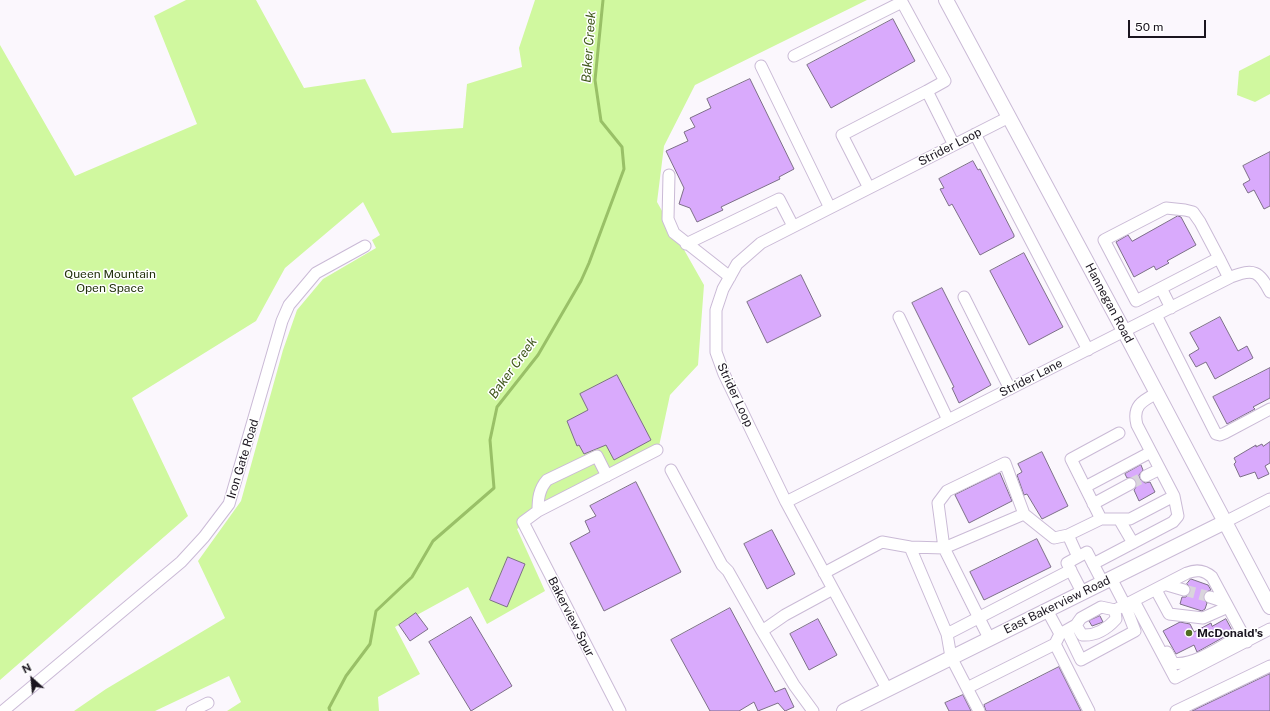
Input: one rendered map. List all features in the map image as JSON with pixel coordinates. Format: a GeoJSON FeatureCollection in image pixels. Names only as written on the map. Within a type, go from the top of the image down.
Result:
{"type":"FeatureCollection","features":[{"type":"Feature","properties":{"kind":"main road","name":"Hannegan Road"},"geometry":{"type":"LineString","coordinates":[[946,0],[1124,331],[1270,608]]}},
{"type":"Feature","properties":{"kind":"main road","name":"East Bakerview Road"},"geometry":{"type":"LineString","coordinates":[[844,711],[1225,522]]}},
{"type":"Feature","properties":{"kind":"street"},"geometry":{"type":"LineString","coordinates":[[794,56],[902,2],[945,81],[842,135],[869,188]]}},
{"type":"Feature","properties":{"kind":"street"},"geometry":{"type":"LineString","coordinates":[[761,66],[830,208]]}},
{"type":"Feature","properties":{"kind":"street"},"geometry":{"type":"LineString","coordinates":[[927,91],[954,145]]}},
{"type":"Feature","properties":{"kind":"street","name":"Strider Loop"},"geometry":{"type":"LineString","coordinates":[[887,689],[786,502],[724,374],[716,352],[716,310],[723,289],[737,264],[761,243],[1009,117]]}},
{"type":"Feature","properties":{"kind":"street"},"geometry":{"type":"LineString","coordinates":[[975,134],[1088,350]]}},
{"type":"Feature","properties":{"kind":"street"},"geometry":{"type":"LineString","coordinates":[[669,175],[668,219],[674,233],[730,278]]}},
{"type":"Feature","properties":{"kind":"street"},"geometry":{"type":"LineString","coordinates":[[686,244],[779,199],[793,226]]}},
{"type":"Feature","properties":{"kind":"street"},"geometry":{"type":"LineString","coordinates":[[1219,258],[1136,300],[1104,240],[1166,208],[1193,212],[1200,222],[1219,258],[1229,278]]}},
{"type":"Feature","properties":{"kind":"street","name":"Iron Gate Road"},"geometry":{"type":"LineString","coordinates":[[3,711],[181,562],[204,537],[229,504],[282,320],[289,305],[316,273],[365,246]]}},
{"type":"Feature","properties":{"kind":"street","name":"Strider Lane"},"geometry":{"type":"LineString","coordinates":[[786,502],[1242,272],[1258,273],[1263,278],[1270,292]]}},
{"type":"Feature","properties":{"kind":"street"},"geometry":{"type":"LineString","coordinates":[[1161,288],[1171,308]]}},
{"type":"Feature","properties":{"kind":"street"},"geometry":{"type":"LineString","coordinates":[[964,297],[1010,389]]}},
{"type":"Feature","properties":{"kind":"street"},"geometry":{"type":"LineString","coordinates":[[1156,316],[1216,434],[1220,435],[1225,433],[1270,409]]}},
{"type":"Feature","properties":{"kind":"street"},"geometry":{"type":"LineString","coordinates":[[898,317],[948,420]]}},
{"type":"Feature","properties":{"kind":"street"},"geometry":{"type":"LineString","coordinates":[[1093,564],[1173,522],[1178,516],[1174,496],[1137,425],[1136,413],[1142,401],[1157,393]]}},
{"type":"Feature","properties":{"kind":"street"},"geometry":{"type":"LineString","coordinates":[[1101,519],[1071,459],[1119,433]]}},
{"type":"Feature","properties":{"kind":"street"},"geometry":{"type":"LineString","coordinates":[[538,511],[657,450]]}},
{"type":"Feature","properties":{"kind":"street"},"geometry":{"type":"LineString","coordinates":[[1085,487],[1151,452]]}},
{"type":"Feature","properties":{"kind":"street"},"geometry":{"type":"LineString","coordinates":[[538,511],[539,497],[543,484],[547,480],[596,456],[607,476]]}},
{"type":"Feature","properties":{"kind":"street"},"geometry":{"type":"LineString","coordinates":[[989,638],[944,548],[938,503],[947,491],[1005,463],[1024,514],[1054,538],[1068,535],[1101,519],[1130,518],[1174,496]]}},
{"type":"Feature","properties":{"kind":"street"},"geometry":{"type":"LineString","coordinates":[[1146,476],[1160,469]]}},
{"type":"Feature","properties":{"kind":"street"},"geometry":{"type":"LineString","coordinates":[[671,470],[722,565],[728,571],[794,685],[813,711]]}},
{"type":"Feature","properties":{"kind":"street"},"geometry":{"type":"LineString","coordinates":[[1093,504],[1130,484]]}},
{"type":"Feature","properties":{"kind":"street","name":"East Bakerview Road"},"geometry":{"type":"LineString","coordinates":[[1225,522],[1270,499]]}},
{"type":"Feature","properties":{"kind":"street","name":"Bakerview Spur"},"geometry":{"type":"LineString","coordinates":[[538,511],[523,522],[620,711]]}},
{"type":"Feature","properties":{"kind":"street"},"geometry":{"type":"LineString","coordinates":[[824,573],[882,542],[910,547],[944,548],[1024,514]]}},
{"type":"Feature","properties":{"kind":"street"},"geometry":{"type":"LineString","coordinates":[[1119,519],[1133,543]]}},
{"type":"Feature","properties":{"kind":"street"},"geometry":{"type":"LineString","coordinates":[[1068,535],[1078,557]]}},
{"type":"Feature","properties":{"kind":"street"},"geometry":{"type":"LineString","coordinates":[[910,547],[947,634],[951,657],[979,711]]}},
{"type":"Feature","properties":{"kind":"street"},"geometry":{"type":"LineString","coordinates":[[1082,592],[1067,563],[1087,552],[1093,564],[1125,605],[1149,629],[1159,636],[1173,663],[1180,664],[1191,662],[1245,638],[1270,629]]}},
{"type":"Feature","properties":{"kind":"street"},"geometry":{"type":"LineString","coordinates":[[947,634],[1071,570]]}},
{"type":"Feature","properties":{"kind":"street"},"geometry":{"type":"LineString","coordinates":[[967,688],[1064,634],[1081,618],[1101,607],[1125,605],[1194,571],[1206,572],[1212,577],[1245,638]]}},
{"type":"Feature","properties":{"kind":"street"},"geometry":{"type":"LineString","coordinates":[[1167,585],[1184,590]]}},
{"type":"Feature","properties":{"kind":"street"},"geometry":{"type":"LineString","coordinates":[[762,631],[785,615],[833,589]]}},
{"type":"Feature","properties":{"kind":"street"},"geometry":{"type":"LineString","coordinates":[[1156,590],[1169,614],[1203,618],[1226,604]]}},
{"type":"Feature","properties":{"kind":"street"},"geometry":{"type":"LineString","coordinates":[[1210,597],[1226,604]]}},
{"type":"Feature","properties":{"kind":"street"},"geometry":{"type":"LineString","coordinates":[[1047,610],[1081,660],[1135,631],[1125,605]]}},
{"type":"Feature","properties":{"kind":"street"},"geometry":{"type":"LineString","coordinates":[[1064,634],[1091,636],[1110,626],[1125,605]]}},
{"type":"Feature","properties":{"kind":"street"},"geometry":{"type":"LineString","coordinates":[[1149,629],[1175,678],[1245,638]]}},
{"type":"Feature","properties":{"kind":"street"},"geometry":{"type":"LineString","coordinates":[[1064,634],[1089,711]]}},
{"type":"Feature","properties":{"kind":"street"},"geometry":{"type":"LineString","coordinates":[[1176,711],[1270,666]]}},
{"type":"Feature","properties":{"kind":"street"},"geometry":{"type":"LineString","coordinates":[[192,711],[208,703]]}},
{"type":"Feature","properties":{"kind":"green space","name":"Queen Mountain Open Space"},"geometry":{"type":"Polygon","coordinates":[[[186,0],[256,0],[304,88],[365,79],[392,133],[463,128],[467,84],[522,67],[519,48],[535,0],[867,0],[695,85],[664,146],[657,202],[704,285],[698,365],[670,395],[659,446],[517,529],[545,591],[487,624],[468,587],[395,627],[420,674],[378,697],[379,711],[227,711],[241,702],[229,676],[155,711],[74,711],[106,689],[225,618],[198,561],[241,501],[283,350],[297,310],[323,279],[376,248],[372,240],[380,235],[363,202],[285,268],[256,321],[132,398],[188,516],[0,680],[0,45],[75,176],[197,124],[154,16],[186,0]]]}},
{"type":"Feature","properties":{"kind":"green space"},"geometry":{"type":"Polygon","coordinates":[[[1270,55],[1270,94],[1255,102],[1237,95],[1239,71],[1270,55]]]}},
{"type":"Feature","properties":{"kind":"building"},"geometry":{"type":"Polygon","coordinates":[[[893,19],[915,61],[831,108],[807,65],[893,19]]]}},
{"type":"Feature","properties":{"kind":"building"},"geometry":{"type":"Polygon","coordinates":[[[750,79],[794,169],[779,177],[780,179],[721,207],[723,210],[697,222],[690,208],[679,204],[684,188],[666,151],[688,141],[684,132],[695,127],[690,118],[711,108],[707,99],[750,79]]]}},
{"type":"Feature","properties":{"kind":"building"},"geometry":{"type":"Polygon","coordinates":[[[1270,152],[1270,206],[1264,209],[1254,190],[1248,193],[1243,184],[1250,180],[1243,166],[1270,152]]]}},
{"type":"Feature","properties":{"kind":"building"},"geometry":{"type":"Polygon","coordinates":[[[973,161],[978,170],[980,169],[1014,235],[1014,237],[980,255],[952,204],[949,206],[940,189],[944,188],[939,179],[973,161]]]}},
{"type":"Feature","properties":{"kind":"building"},"geometry":{"type":"Polygon","coordinates":[[[1178,216],[1181,217],[1196,245],[1167,261],[1169,263],[1156,270],[1154,266],[1134,277],[1116,242],[1128,235],[1132,241],[1178,216]]]}},
{"type":"Feature","properties":{"kind":"building"},"geometry":{"type":"Polygon","coordinates":[[[1024,253],[1063,327],[1029,345],[990,271],[1024,253]]]}},
{"type":"Feature","properties":{"kind":"building"},"geometry":{"type":"Polygon","coordinates":[[[801,275],[821,316],[767,343],[747,302],[801,275]]]}},
{"type":"Feature","properties":{"kind":"building"},"geometry":{"type":"Polygon","coordinates":[[[942,288],[991,385],[959,403],[952,388],[954,387],[912,303],[942,288]]]}},
{"type":"Feature","properties":{"kind":"building"},"geometry":{"type":"Polygon","coordinates":[[[1220,317],[1238,351],[1247,346],[1253,358],[1215,379],[1206,362],[1196,367],[1189,355],[1199,349],[1190,333],[1220,317]]]}},
{"type":"Feature","properties":{"kind":"building"},"geometry":{"type":"Polygon","coordinates":[[[1270,368],[1270,398],[1253,407],[1255,409],[1227,424],[1213,397],[1270,368]]]}},
{"type":"Feature","properties":{"kind":"building"},"geometry":{"type":"Polygon","coordinates":[[[617,375],[651,440],[614,460],[606,445],[584,454],[579,445],[577,446],[567,421],[588,410],[580,394],[617,375]]]}},
{"type":"Feature","properties":{"kind":"building"},"geometry":{"type":"Polygon","coordinates":[[[1270,442],[1270,463],[1265,466],[1269,474],[1258,479],[1255,472],[1240,477],[1234,464],[1236,462],[1234,458],[1256,445],[1256,447],[1262,444],[1263,446],[1270,442]]]}},
{"type":"Feature","properties":{"kind":"building"},"geometry":{"type":"Polygon","coordinates":[[[1042,452],[1068,506],[1042,519],[1027,494],[1024,495],[1017,475],[1022,472],[1018,464],[1042,452]]]}},
{"type":"Feature","properties":{"kind":"building"},"geometry":{"type":"Polygon","coordinates":[[[1141,465],[1143,470],[1139,475],[1140,479],[1145,483],[1150,482],[1155,492],[1139,501],[1134,490],[1136,487],[1136,481],[1133,478],[1127,478],[1125,474],[1141,465]]]}},
{"type":"Feature","properties":{"kind":"building"},"geometry":{"type":"Polygon","coordinates":[[[1000,473],[1012,501],[969,523],[955,495],[1000,473]]]}},
{"type":"Feature","properties":{"kind":"building"},"geometry":{"type":"Polygon","coordinates":[[[636,482],[681,572],[604,611],[570,543],[590,532],[585,521],[596,516],[590,506],[636,482]]]}},
{"type":"Feature","properties":{"kind":"building"},"geometry":{"type":"Polygon","coordinates":[[[772,530],[795,574],[767,589],[744,544],[772,530]]]}},
{"type":"Feature","properties":{"kind":"building"},"geometry":{"type":"Polygon","coordinates":[[[1037,539],[1051,567],[984,600],[970,572],[1037,539]]]}},
{"type":"Feature","properties":{"kind":"building"},"geometry":{"type":"Polygon","coordinates":[[[508,557],[525,564],[507,607],[490,600],[508,557]]]}},
{"type":"Feature","properties":{"kind":"building"},"geometry":{"type":"Polygon","coordinates":[[[1191,579],[1208,585],[1211,590],[1204,594],[1203,599],[1207,603],[1205,609],[1202,611],[1180,604],[1182,597],[1186,597],[1191,592],[1191,588],[1187,584],[1191,579]]]}},
{"type":"Feature","properties":{"kind":"building"},"geometry":{"type":"Polygon","coordinates":[[[730,608],[775,692],[785,688],[794,707],[785,711],[778,703],[758,711],[754,702],[739,711],[710,711],[671,640],[730,608]]]}},
{"type":"Feature","properties":{"kind":"building"},"geometry":{"type":"Polygon","coordinates":[[[416,613],[428,629],[410,641],[399,625],[416,613]]]}},
{"type":"Feature","properties":{"kind":"building"},"geometry":{"type":"Polygon","coordinates":[[[1100,616],[1103,622],[1092,626],[1089,621],[1100,616]]]}},
{"type":"Feature","properties":{"kind":"building"},"geometry":{"type":"Polygon","coordinates":[[[471,617],[512,686],[471,711],[429,642],[471,617]]]}},
{"type":"Feature","properties":{"kind":"building"},"geometry":{"type":"Polygon","coordinates":[[[818,619],[837,655],[809,670],[790,634],[818,619]]]}},
{"type":"Feature","properties":{"kind":"building"},"geometry":{"type":"Polygon","coordinates":[[[1226,619],[1233,632],[1197,652],[1194,645],[1176,654],[1163,631],[1180,622],[1190,624],[1194,632],[1211,623],[1212,626],[1226,619]]]}},
{"type":"Feature","properties":{"kind":"building"},"geometry":{"type":"Polygon","coordinates":[[[1059,667],[1081,711],[986,711],[984,705],[1059,667]]]}},
{"type":"Feature","properties":{"kind":"building"},"geometry":{"type":"Polygon","coordinates":[[[1270,674],[1270,711],[1192,711],[1194,710],[1270,674]]]}},
{"type":"Feature","properties":{"kind":"building"},"geometry":{"type":"Polygon","coordinates":[[[963,695],[971,711],[949,711],[945,703],[963,695]]]}},
{"type":"Feature","properties":{"kind":"waterway","name":"Baker Creek"},"geometry":{"type":"LineString","coordinates":[[330,711],[329,708],[346,676],[370,644],[376,611],[412,577],[433,541],[494,488],[490,440],[497,407],[538,355],[581,281],[589,263],[624,169],[622,147],[601,121],[595,80],[603,0]]}},
{"type":"Feature","properties":{"kind":"tunnel"},"geometry":{"type":"LineString","coordinates":[[1130,484],[1146,476]]}},
{"type":"Feature","properties":{"kind":"tunnel"},"geometry":{"type":"LineString","coordinates":[[1184,590],[1210,597]]}},
{"type":"Feature","properties":{"kind":"place","name":"McDonald's"},"geometry":{"type":"Point","coordinates":[1189,633]}}]}
